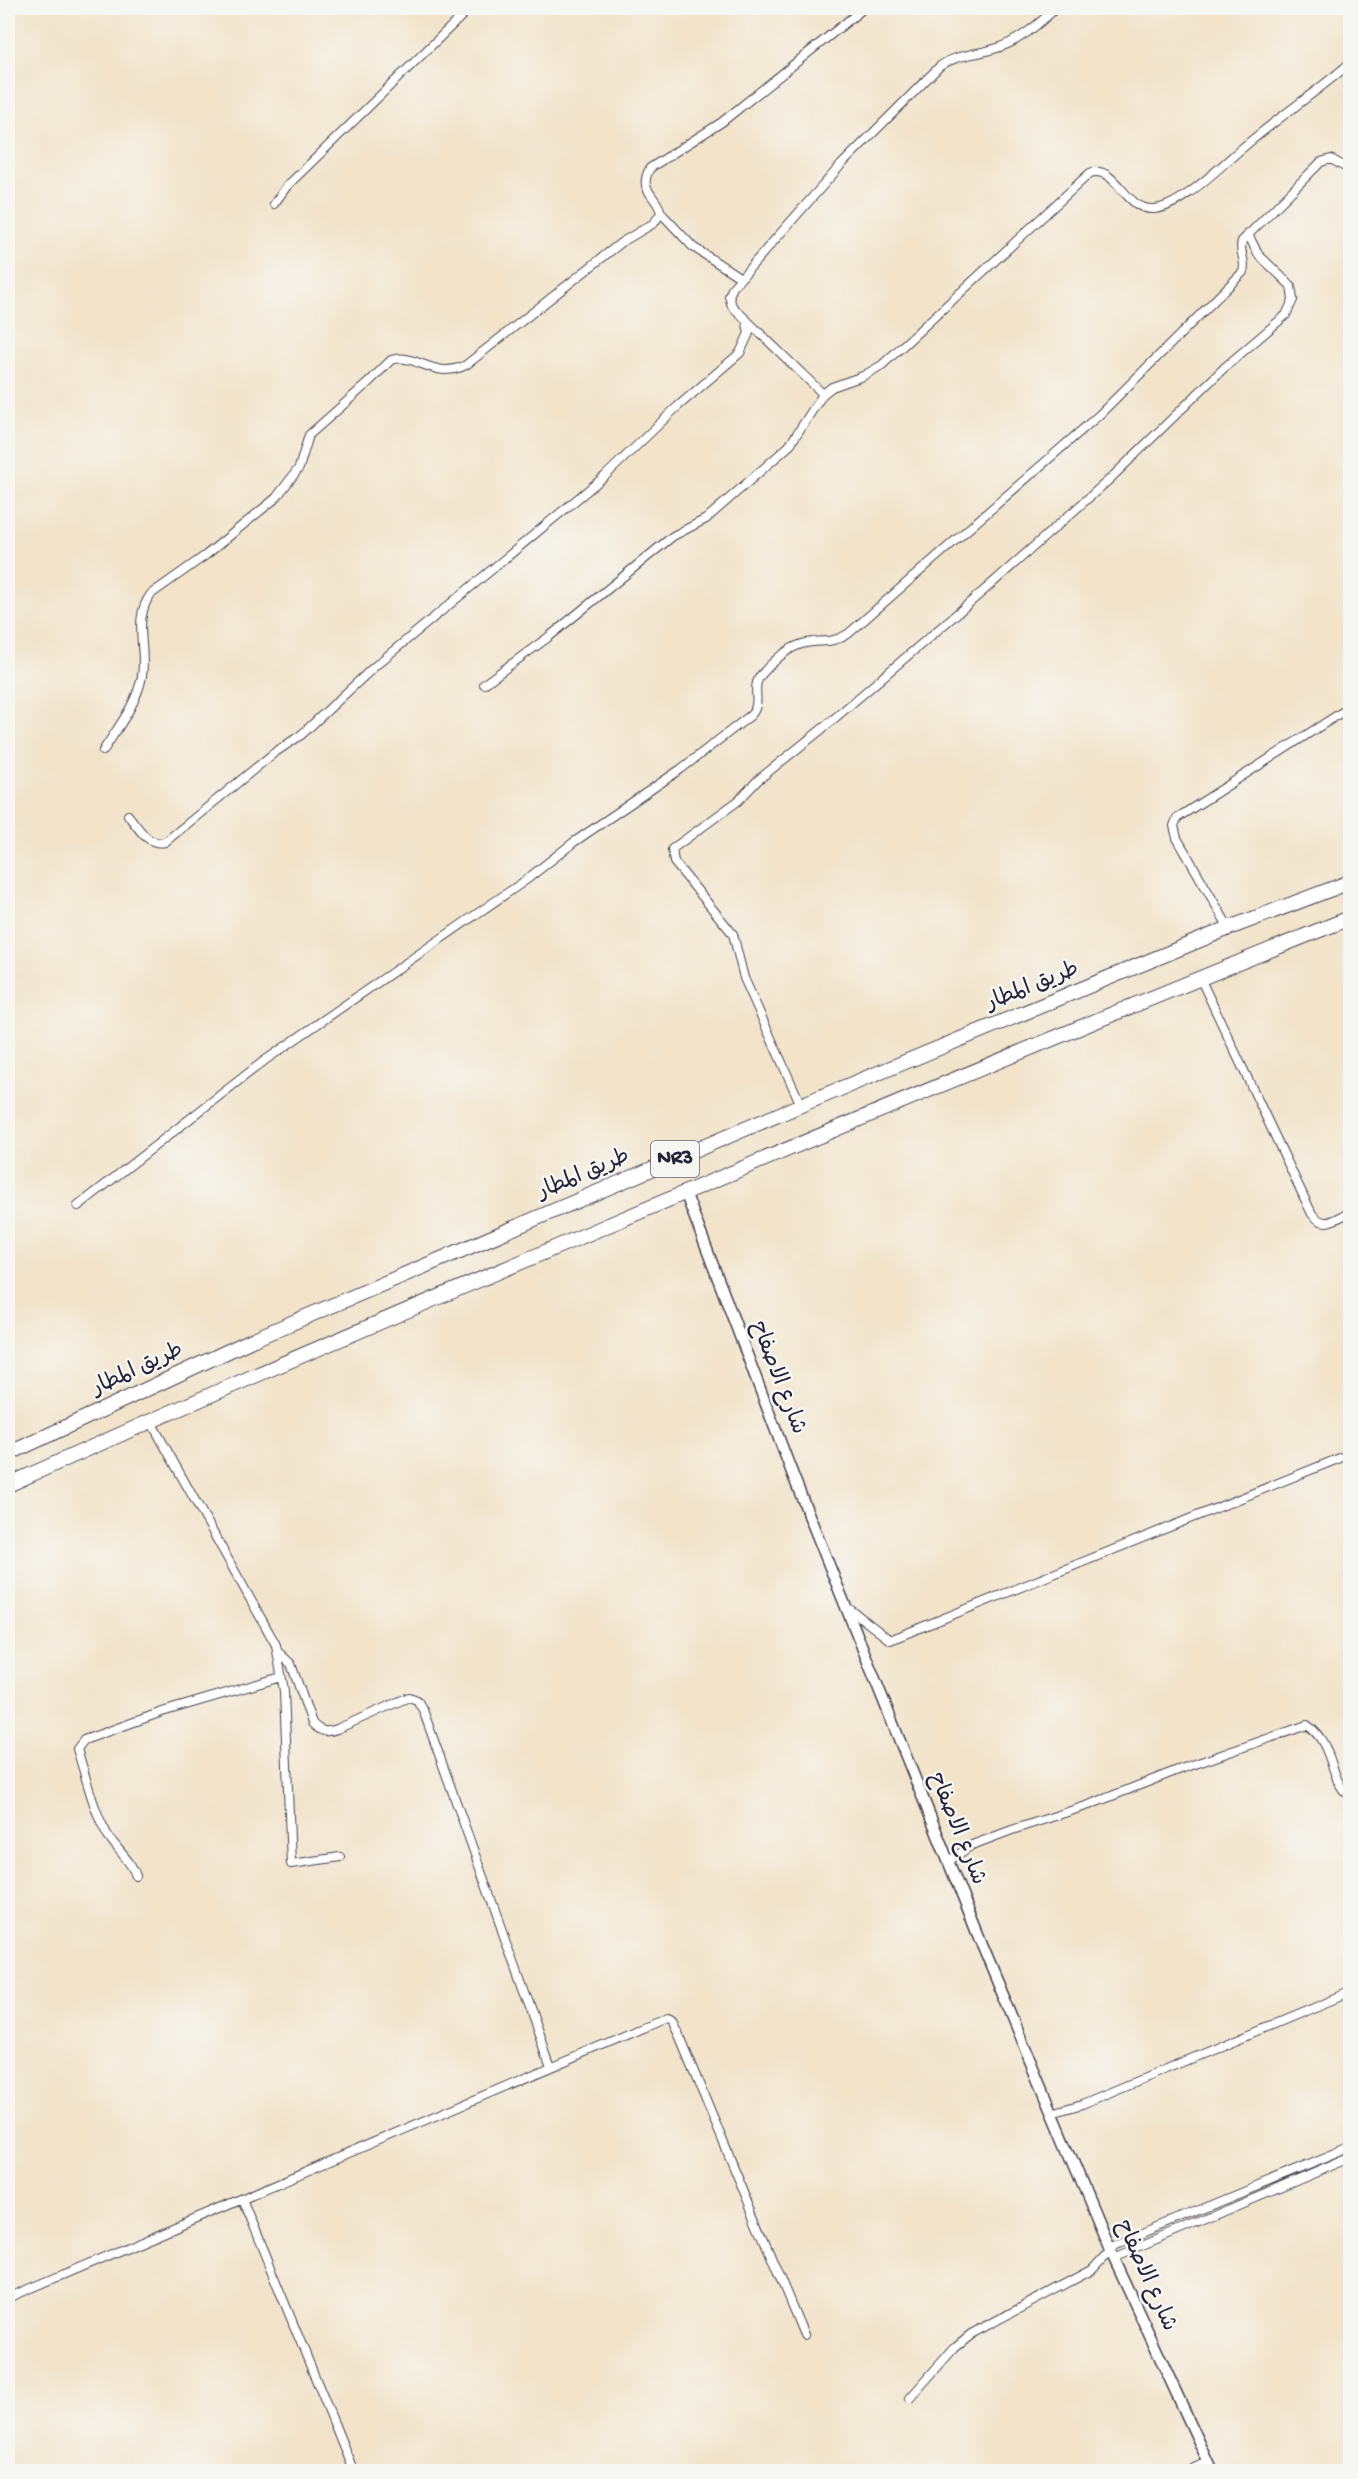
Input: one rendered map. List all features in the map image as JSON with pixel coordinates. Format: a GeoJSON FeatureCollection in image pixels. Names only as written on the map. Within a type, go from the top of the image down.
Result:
{"type":"FeatureCollection","features":[{"type":"Feature","properties":{"kind":"highway","name":"طريق المطار"},"geometry":{"type":"LineString","coordinates":[[8,1454],[254,1339],[801,1105],[1229,928],[1350,882]]}},
{"type":"Feature","properties":{"kind":"highway","name":"NR3"},"geometry":{"type":"LineString","coordinates":[[8,1485],[150,1420],[685,1192],[1350,918]]}},
{"type":"Feature","properties":{"kind":"street"},"geometry":{"type":"LineString","coordinates":[[274,204],[287,186],[470,8]]}},
{"type":"Feature","properties":{"kind":"street"},"geometry":{"type":"LineString","coordinates":[[741,278],[693,247],[661,213],[646,187],[645,181],[650,168],[722,122],[864,8]]}},
{"type":"Feature","properties":{"kind":"street"},"geometry":{"type":"LineString","coordinates":[[823,394],[732,306],[729,296],[733,287],[841,165],[940,66],[955,57],[994,49],[1016,40],[1056,8]]}},
{"type":"Feature","properties":{"kind":"street"},"geometry":{"type":"LineString","coordinates":[[484,684],[550,636],[673,536],[706,519],[789,447],[823,394],[832,387],[853,380],[882,365],[1090,173],[1098,171],[1106,173],[1136,205],[1149,209],[1163,207],[1205,180],[1246,144],[1322,88],[1350,63]]}},
{"type":"Feature","properties":{"kind":"street"},"geometry":{"type":"LineString","coordinates":[[78,1206],[264,1061],[526,880],[574,842],[681,769],[751,715],[758,704],[757,681],[777,661],[796,646],[830,642],[848,634],[1098,415],[1206,311],[1244,272],[1245,261],[1240,247],[1248,234],[1321,162],[1332,159],[1350,170]]}},
{"type":"Feature","properties":{"kind":"street"},"geometry":{"type":"LineString","coordinates":[[103,751],[130,709],[140,686],[144,661],[141,616],[146,600],[276,498],[299,468],[306,441],[314,429],[391,360],[407,359],[444,370],[466,365],[612,250],[657,220],[661,213]]}},
{"type":"Feature","properties":{"kind":"street"},"geometry":{"type":"LineString","coordinates":[[801,1105],[744,978],[733,934],[674,862],[672,849],[738,801],[758,780],[822,729],[997,579],[1111,478],[1225,367],[1286,315],[1293,300],[1291,286],[1257,255],[1248,234]]}},
{"type":"Feature","properties":{"kind":"street"},"geometry":{"type":"LineString","coordinates":[[128,815],[149,840],[157,843],[165,842],[274,753],[301,735],[375,666],[507,555],[583,495],[677,407],[740,353],[747,341],[746,319]]}},
{"type":"Feature","properties":{"kind":"street"},"geometry":{"type":"LineString","coordinates":[[1229,928],[1177,838],[1174,826],[1177,818],[1350,707]]}},
{"type":"Feature","properties":{"kind":"street"},"geometry":{"type":"LineString","coordinates":[[1200,978],[1312,1214],[1325,1223],[1350,1213]]}},
{"type":"Feature","properties":{"kind":"street","name":"شارع الاصفاح"},"geometry":{"type":"LineString","coordinates":[[685,1192],[794,1478],[1052,2113],[1111,2252],[1211,2467]]}},
{"type":"Feature","properties":{"kind":"street"},"geometry":{"type":"LineString","coordinates":[[150,1420],[276,1645],[281,1677],[291,1864],[340,1857]]}},
{"type":"Feature","properties":{"kind":"street"},"geometry":{"type":"LineString","coordinates":[[846,1607],[890,1640],[1350,1455]]}},
{"type":"Feature","properties":{"kind":"street"},"geometry":{"type":"LineString","coordinates":[[277,1651],[291,1664],[312,1724],[318,1730],[328,1732],[337,1729],[410,1697],[417,1700],[423,1710],[551,2066]]}},
{"type":"Feature","properties":{"kind":"street"},"geometry":{"type":"LineString","coordinates":[[136,1876],[132,1864],[120,1854],[102,1822],[77,1749],[84,1740],[162,1712],[281,1677]]}},
{"type":"Feature","properties":{"kind":"street"},"geometry":{"type":"LineString","coordinates":[[949,1860],[972,1845],[1307,1725],[1316,1731],[1324,1742],[1343,1791],[1350,1796]]}},
{"type":"Feature","properties":{"kind":"street"},"geometry":{"type":"LineString","coordinates":[[1052,2113],[1082,2104],[1350,1992]]}},
{"type":"Feature","properties":{"kind":"street"},"geometry":{"type":"LineString","coordinates":[[8,2298],[663,2018],[672,2022],[804,2335]]}},
{"type":"Feature","properties":{"kind":"street"},"geometry":{"type":"LineString","coordinates":[[910,2398],[955,2347],[971,2334],[1092,2270],[1111,2252],[1350,2148]]}},
{"type":"Feature","properties":{"kind":"street"},"geometry":{"type":"LineString","coordinates":[[1111,2252],[1350,2158]]}},
{"type":"Feature","properties":{"kind":"street"},"geometry":{"type":"LineString","coordinates":[[242,2199],[354,2472]]}},
{"type":"Feature","properties":{"kind":"street"},"geometry":{"type":"LineString","coordinates":[[1184,2472],[1211,2467]]}}]}
